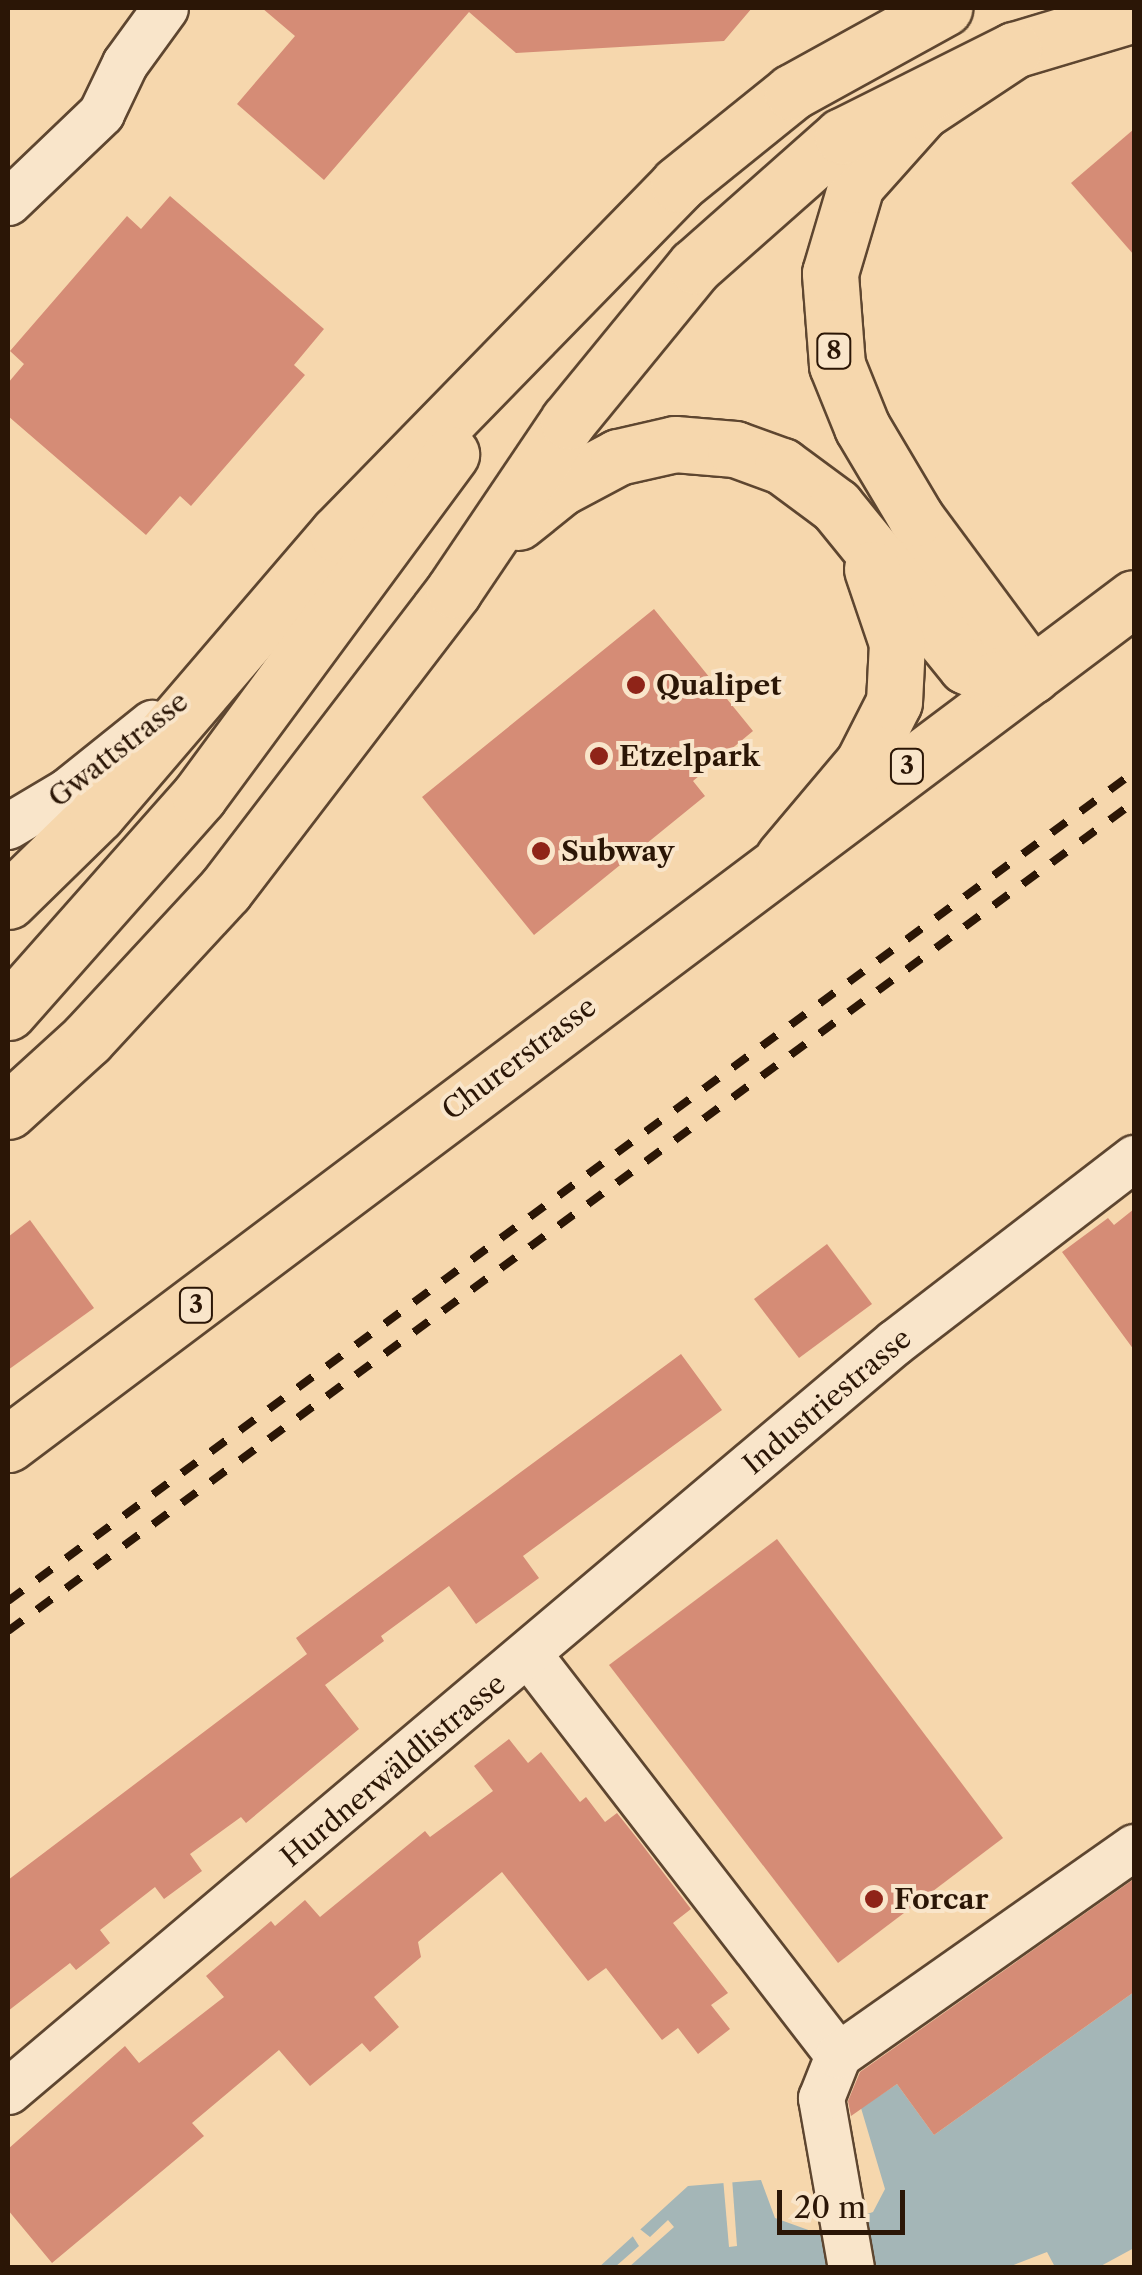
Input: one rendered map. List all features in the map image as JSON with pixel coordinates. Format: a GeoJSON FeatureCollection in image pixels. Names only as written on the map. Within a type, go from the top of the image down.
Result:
{"type":"FeatureCollection","features":[{"type":"Feature","properties":{"kind":"main road"},"geometry":{"type":"LineString","coordinates":[[8,900],[75,838],[337,534],[550,313],[750,121],[868,44],[944,8]]}},
{"type":"Feature","properties":{"kind":"main road","name":"8"},"geometry":{"type":"LineString","coordinates":[[1032,674],[916,518],[862,427],[836,365],[830,304],[844,211],[875,158],[922,112],[1014,50],[1134,14]]}},
{"type":"Feature","properties":{"kind":"main road"},"geometry":{"type":"LineString","coordinates":[[8,1111],[87,1039],[225,890],[454,590],[568,421],[730,230],[876,114],[1014,50]]}},
{"type":"Feature","properties":{"kind":"main road"},"geometry":{"type":"LineString","coordinates":[[8,1012],[199,796],[328,626],[550,313]]}},
{"type":"Feature","properties":{"kind":"main road"},"geometry":{"type":"LineString","coordinates":[[454,590],[560,488],[647,448],[734,448],[782,466],[836,506],[966,666],[996,679],[1032,674]]}},
{"type":"Feature","properties":{"kind":"main road"},"geometry":{"type":"LineString","coordinates":[[783,858],[863,763],[894,702],[897,643],[891,614],[836,506]]}},
{"type":"Feature","properties":{"kind":"main road","name":"3"},"geometry":{"type":"LineString","coordinates":[[1032,674],[1134,598]]}},
{"type":"Feature","properties":{"kind":"main road","name":"Churerstrasse"},"geometry":{"type":"LineString","coordinates":[[8,1444],[1032,674]]}},
{"type":"Feature","properties":{"kind":"street"},"geometry":{"type":"LineString","coordinates":[[8,202],[102,113],[125,63],[165,8]]}},
{"type":"Feature","properties":{"kind":"street","name":"Gwattstrasse"},"geometry":{"type":"LineString","coordinates":[[8,826],[68,791],[224,665]]}},
{"type":"Feature","properties":{"kind":"street","name":"Industriestrasse"},"geometry":{"type":"LineString","coordinates":[[530,1656],[895,1342],[1134,1158]]}},
{"type":"Feature","properties":{"kind":"street","name":"Hurdnerwäldlistrasse"},"geometry":{"type":"LineString","coordinates":[[8,2092],[530,1656],[838,2056]]}},
{"type":"Feature","properties":{"kind":"street"},"geometry":{"type":"LineString","coordinates":[[851,2268],[832,2184],[821,2098],[838,2056],[1134,1846]]}},
{"type":"Feature","properties":{"kind":"shaded area"},"geometry":{"type":"Polygon","coordinates":[[[1134,1992],[1134,2248],[1099,2267],[1055,2267],[1047,2252],[1006,2268],[598,2268],[688,2186],[761,2180],[775,2218],[814,2232],[873,2212],[885,2189],[861,2108],[897,2084],[934,2135],[1134,1992]]]}},
{"type":"Feature","properties":{"kind":"pier"},"geometry":{"type":"Polygon","coordinates":[[[723,2178],[732,2178],[737,2246],[729,2247],[723,2178]]]}},
{"type":"Feature","properties":{"kind":"pier"},"geometry":{"type":"Polygon","coordinates":[[[668,2220],[674,2227],[629,2267],[615,2267],[639,2246],[630,2232],[636,2226],[650,2237],[668,2220]]]}},
{"type":"Feature","properties":{"kind":"building"},"geometry":{"type":"Polygon","coordinates":[[[262,8],[752,8],[724,41],[516,53],[469,12],[324,180],[237,104],[295,36],[262,8]]]}},
{"type":"Feature","properties":{"kind":"building"},"geometry":{"type":"Polygon","coordinates":[[[1134,129],[1134,255],[1071,183],[1134,129]]]}},
{"type":"Feature","properties":{"kind":"building"},"geometry":{"type":"Polygon","coordinates":[[[170,196],[324,329],[294,365],[305,375],[191,506],[180,496],[146,535],[8,416],[8,383],[24,364],[10,351],[127,216],[141,229],[170,196]]]}},
{"type":"Feature","properties":{"kind":"building","name":"Etzelpark"},"geometry":{"type":"Polygon","coordinates":[[[654,609],[753,731],[693,781],[705,796],[534,935],[422,797],[654,609]]]}},
{"type":"Feature","properties":{"kind":"building"},"geometry":{"type":"Polygon","coordinates":[[[1134,1209],[1134,1350],[1062,1252],[1108,1218],[1114,1225],[1134,1209]]]}},
{"type":"Feature","properties":{"kind":"building"},"geometry":{"type":"Polygon","coordinates":[[[30,1220],[94,1308],[8,1370],[8,1237],[30,1220]]]}},
{"type":"Feature","properties":{"kind":"building"},"geometry":{"type":"Polygon","coordinates":[[[827,1244],[872,1304],[799,1358],[754,1299],[827,1244]]]}},
{"type":"Feature","properties":{"kind":"building"},"geometry":{"type":"Polygon","coordinates":[[[681,1354],[722,1410],[523,1556],[539,1578],[476,1624],[449,1586],[381,1636],[384,1641],[325,1685],[359,1729],[246,1823],[241,1817],[190,1854],[202,1871],[164,1899],[155,1887],[100,1930],[110,1943],[76,1970],[70,1963],[8,2011],[8,1880],[307,1654],[296,1638],[681,1354]]]}},
{"type":"Feature","properties":{"kind":"building"},"geometry":{"type":"Polygon","coordinates":[[[777,1539],[1003,1838],[838,1963],[609,1665],[777,1539]]]}},
{"type":"Feature","properties":{"kind":"building"},"geometry":{"type":"Polygon","coordinates":[[[509,1739],[528,1763],[541,1752],[580,1802],[586,1797],[605,1822],[617,1813],[640,1842],[691,1909],[673,1923],[728,1993],[711,2005],[730,2029],[698,2054],[678,2028],[662,2040],[606,1968],[588,1981],[502,1872],[418,1942],[421,1957],[374,1997],[399,2027],[370,2052],[362,2043],[310,2086],[279,2050],[192,2123],[204,2136],[52,2263],[8,2210],[8,2149],[125,2046],[139,2063],[224,1997],[206,1976],[271,1921],[275,1926],[305,1900],[320,1917],[425,1831],[430,1837],[493,1791],[474,1766],[509,1739]]]}},
{"type":"Feature","properties":{"kind":"building"},"geometry":{"type":"Polygon","coordinates":[[[1134,1879],[1134,1992],[934,2135],[897,2084],[851,2116],[848,2101],[860,2072],[1134,1879]]]}},
{"type":"Feature","properties":{"kind":"railway"},"geometry":{"type":"LineString","coordinates":[[8,1601],[1134,772]]}},
{"type":"Feature","properties":{"kind":"railway"},"geometry":{"type":"LineString","coordinates":[[8,1631],[1134,802]]}},
{"type":"Feature","properties":{"kind":"place","name":"Qualipet"},"geometry":{"type":"Point","coordinates":[636,685]}},
{"type":"Feature","properties":{"kind":"place","name":"Etzelpark"},"geometry":{"type":"Point","coordinates":[599,756]}},
{"type":"Feature","properties":{"kind":"place","name":"Subway"},"geometry":{"type":"Point","coordinates":[541,851]}},
{"type":"Feature","properties":{"kind":"place","name":"Forcar"},"geometry":{"type":"Point","coordinates":[874,1899]}}]}
